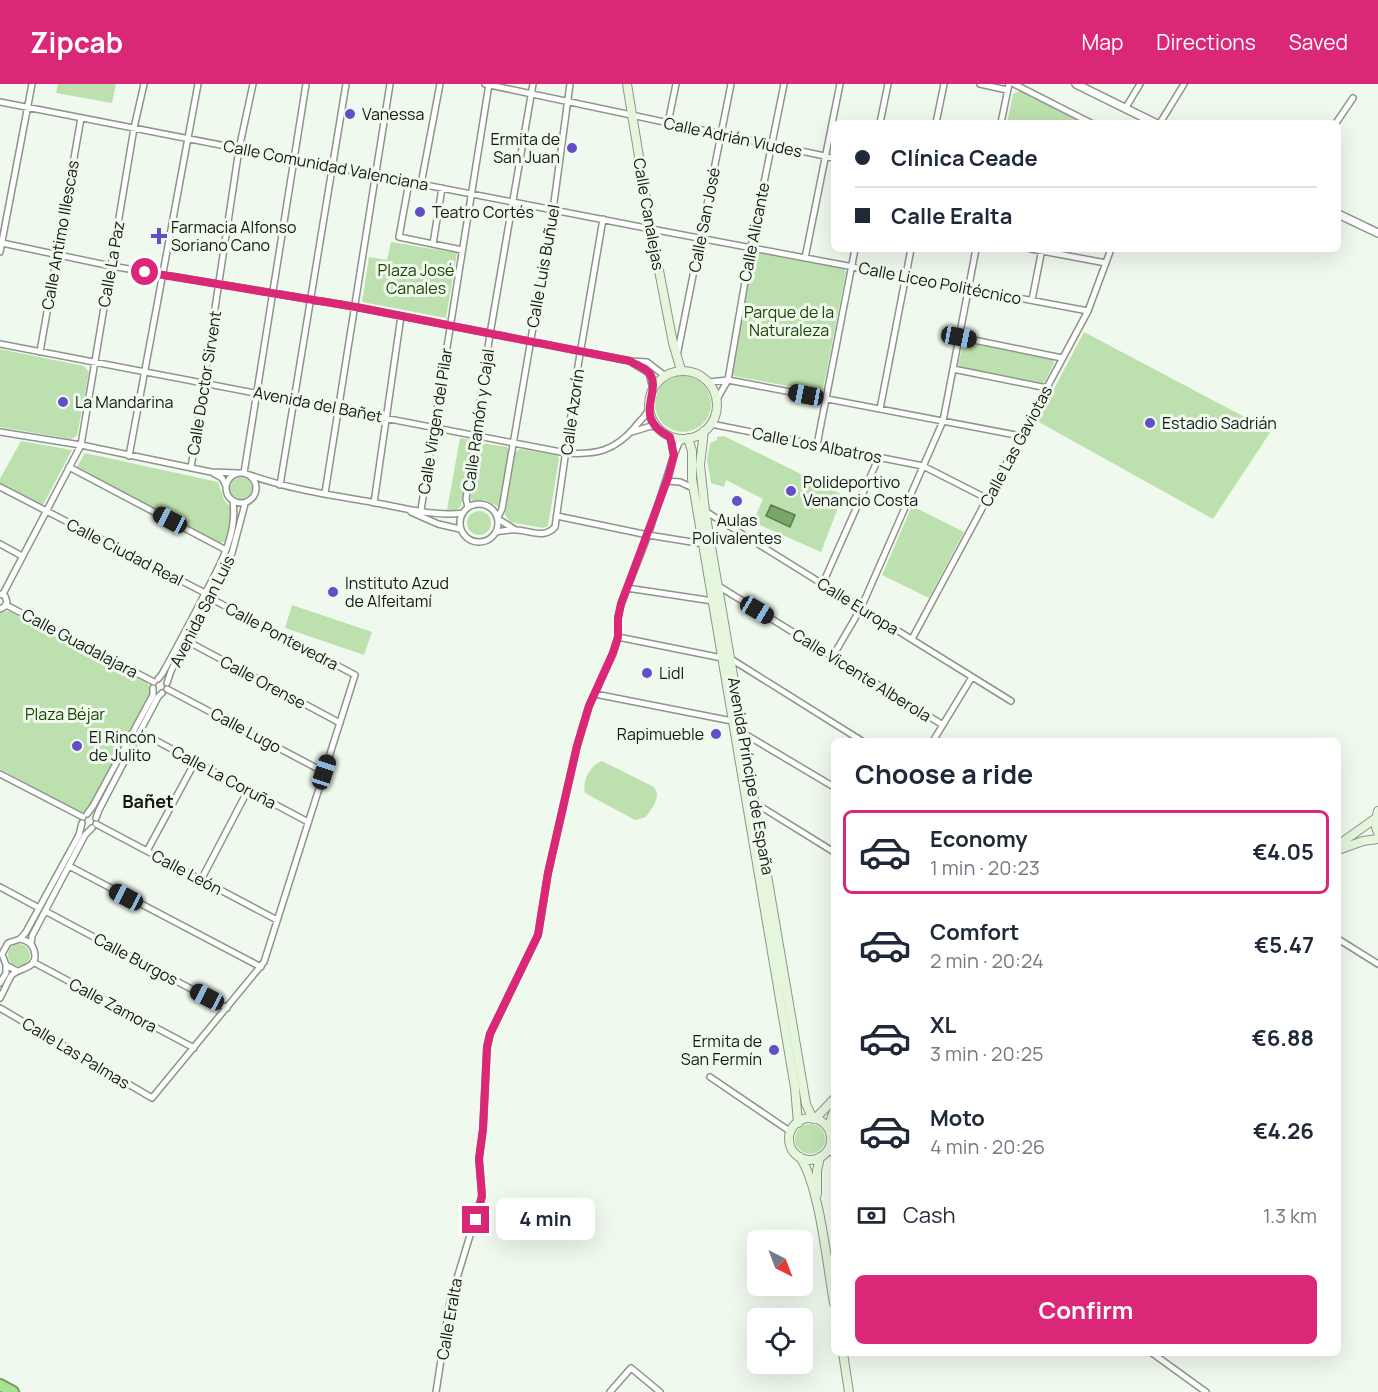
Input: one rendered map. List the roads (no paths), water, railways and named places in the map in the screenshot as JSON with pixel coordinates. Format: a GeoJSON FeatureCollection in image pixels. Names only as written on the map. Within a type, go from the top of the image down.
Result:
{"type":"FeatureCollection","features":[{"type":"Feature","properties":{"kind":"highway"},"geometry":{"type":"LineString","coordinates":[[0,1385],[13,1392]]}},
{"type":"Feature","properties":{"kind":"main road","name":"Calle Canalejas"},"geometry":{"type":"LineString","coordinates":[[627,84],[651,229],[673,343],[681,370]]}},
{"type":"Feature","properties":{"kind":"main road","name":"Calle Canalejas"},"geometry":{"type":"LineString","coordinates":[[668,374],[673,343]]}},
{"type":"Feature","properties":{"kind":"main road"},"geometry":{"type":"LineString","coordinates":[[681,370],[692,371],[709,382],[717,399],[716,412],[711,424],[704,431],[686,439],[670,437],[657,427],[649,408],[653,389],[668,374],[681,370]]}},
{"type":"Feature","properties":{"kind":"main road","name":"Avenida Príncipe de España"},"geometry":{"type":"LineString","coordinates":[[704,431],[700,465],[705,511],[720,587],[732,721],[795,1088],[798,1123]]}},
{"type":"Feature","properties":{"kind":"main road","name":"Avenida Príncipe de España"},"geometry":{"type":"LineString","coordinates":[[686,439],[692,451],[694,489],[713,602],[743,733],[806,1104],[814,1119]]}},
{"type":"Feature","properties":{"kind":"main road"},"geometry":{"type":"LineString","coordinates":[[1377,815],[1375,824],[1378,833]]}},
{"type":"Feature","properties":{"kind":"main road"},"geometry":{"type":"LineString","coordinates":[[1341,842],[1377,815]]}},
{"type":"Feature","properties":{"kind":"main road"},"geometry":{"type":"LineString","coordinates":[[1341,849],[1363,841],[1378,839]]}},
{"type":"Feature","properties":{"kind":"main road"},"geometry":{"type":"LineString","coordinates":[[831,1102],[814,1119],[798,1123],[791,1132],[790,1144],[800,1157],[810,1180],[831,1286]]}},
{"type":"Feature","properties":{"kind":"main road"},"geometry":{"type":"LineString","coordinates":[[800,1157],[810,1160],[831,1152],[831,1136],[828,1128],[814,1119]]}},
{"type":"Feature","properties":{"kind":"main road"},"geometry":{"type":"LineString","coordinates":[[828,1128],[831,1120]]}},
{"type":"Feature","properties":{"kind":"main road"},"geometry":{"type":"LineString","coordinates":[[817,1208],[817,1170],[820,1157]]}},
{"type":"Feature","properties":{"kind":"main road"},"geometry":{"type":"LineString","coordinates":[[843,1356],[849,1392]]}},
{"type":"Feature","properties":{"kind":"street"},"geometry":{"type":"LineString","coordinates":[[0,252],[32,84]]}},
{"type":"Feature","properties":{"kind":"street","name":"Calle La Paz"},"geometry":{"type":"LineString","coordinates":[[1,594],[81,445],[144,84]]}},
{"type":"Feature","properties":{"kind":"street"},"geometry":{"type":"LineString","coordinates":[[129,456],[198,84]]}},
{"type":"Feature","properties":{"kind":"street","name":"Calle Doctor Sirvent"},"geometry":{"type":"LineString","coordinates":[[191,468],[240,148],[252,84]]}},
{"type":"Feature","properties":{"kind":"street"},"geometry":{"type":"LineString","coordinates":[[244,474],[306,84]]}},
{"type":"Feature","properties":{"kind":"street"},"geometry":{"type":"LineString","coordinates":[[277,484],[346,84]]}},
{"type":"Feature","properties":{"kind":"street"},"geometry":{"type":"LineString","coordinates":[[325,493],[390,84]]}},
{"type":"Feature","properties":{"kind":"street"},"geometry":{"type":"LineString","coordinates":[[421,184],[440,84]]}},
{"type":"Feature","properties":{"kind":"street","name":"Calle Adrián Viudes"},"geometry":{"type":"LineString","coordinates":[[488,84],[831,157]]}},
{"type":"Feature","properties":{"kind":"street","name":"Calle Virgen del Pilar"},"geometry":{"type":"LineString","coordinates":[[421,510],[488,84]]}},
{"type":"Feature","properties":{"kind":"street","name":"Calle Ramón y Cajal"},"geometry":{"type":"LineString","coordinates":[[468,507],[466,499],[490,334],[533,84]]}},
{"type":"Feature","properties":{"kind":"street","name":"Calle Luis Buñuel"},"geometry":{"type":"LineString","coordinates":[[498,518],[502,509],[553,210],[570,84]]}},
{"type":"Feature","properties":{"kind":"street"},"geometry":{"type":"LineString","coordinates":[[668,123],[676,84]]}},
{"type":"Feature","properties":{"kind":"street","name":"Calle San José"},"geometry":{"type":"LineString","coordinates":[[677,356],[731,84]]}},
{"type":"Feature","properties":{"kind":"street","name":"Calle Alicante"},"geometry":{"type":"LineString","coordinates":[[728,381],[751,248],[784,84]]}},
{"type":"Feature","properties":{"kind":"street"},"geometry":{"type":"LineString","coordinates":[[832,120],[840,84]]}},
{"type":"Feature","properties":{"kind":"street"},"geometry":{"type":"LineString","coordinates":[[881,120],[888,84]]}},
{"type":"Feature","properties":{"kind":"street"},"geometry":{"type":"LineString","coordinates":[[937,120],[944,84]]}},
{"type":"Feature","properties":{"kind":"street"},"geometry":{"type":"LineString","coordinates":[[980,84],[1008,87],[1002,120]]}},
{"type":"Feature","properties":{"kind":"street"},"geometry":{"type":"LineString","coordinates":[[1014,84],[1085,120]]}},
{"type":"Feature","properties":{"kind":"street"},"geometry":{"type":"LineString","coordinates":[[1076,84],[1091,87],[1125,109],[1149,120]]}},
{"type":"Feature","properties":{"kind":"street"},"geometry":{"type":"LineString","coordinates":[[1125,109],[1140,84]]}},
{"type":"Feature","properties":{"kind":"street"},"geometry":{"type":"LineString","coordinates":[[1162,120],[1184,84]]}},
{"type":"Feature","properties":{"kind":"street"},"geometry":{"type":"LineString","coordinates":[[1338,120],[1353,98]]}},
{"type":"Feature","properties":{"kind":"street","name":"Calle Comunidad Valenciana"},"geometry":{"type":"LineString","coordinates":[[0,102],[651,229]]}},
{"type":"Feature","properties":{"kind":"street","name":"Calle Antimo Illescas"},"geometry":{"type":"LineString","coordinates":[[40,352],[81,118]]}},
{"type":"Feature","properties":{"kind":"street"},"geometry":{"type":"LineString","coordinates":[[805,258],[831,127]]}},
{"type":"Feature","properties":{"kind":"street"},"geometry":{"type":"LineString","coordinates":[[409,182],[399,237],[462,250]]}},
{"type":"Feature","properties":{"kind":"street"},"geometry":{"type":"LineString","coordinates":[[433,244],[442,188]]}},
{"type":"Feature","properties":{"kind":"street"},"geometry":{"type":"LineString","coordinates":[[1341,215],[1378,233]]}},
{"type":"Feature","properties":{"kind":"street","name":"Calle Azorín"},"geometry":{"type":"LineString","coordinates":[[514,529],[544,535],[555,526],[603,219]]}},
{"type":"Feature","properties":{"kind":"street","name":"Calle Liceo Politécnico"},"geometry":{"type":"LineString","coordinates":[[651,229],[1088,311]]}},
{"type":"Feature","properties":{"kind":"street"},"geometry":{"type":"LineString","coordinates":[[2,243],[111,266],[354,307],[630,361],[647,362],[668,374]]}},
{"type":"Feature","properties":{"kind":"street"},"geometry":{"type":"LineString","coordinates":[[817,445],[854,252]]}},
{"type":"Feature","properties":{"kind":"street"},"geometry":{"type":"LineString","coordinates":[[880,409],[910,252]]}},
{"type":"Feature","properties":{"kind":"street"},"geometry":{"type":"LineString","coordinates":[[833,656],[861,608],[943,422],[975,252]]}},
{"type":"Feature","properties":{"kind":"street"},"geometry":{"type":"LineString","coordinates":[[1032,300],[1042,252]]}},
{"type":"Feature","properties":{"kind":"street"},"geometry":{"type":"LineString","coordinates":[[1052,252],[1106,263]]}},
{"type":"Feature","properties":{"kind":"street","name":"Calle Las Gaviotas"},"geometry":{"type":"LineString","coordinates":[[912,639],[1088,311],[1110,252]]}},
{"type":"Feature","properties":{"kind":"street"},"geometry":{"type":"LineString","coordinates":[[374,503],[401,316]]}},
{"type":"Feature","properties":{"kind":"street"},"geometry":{"type":"LineString","coordinates":[[959,337],[1062,358]]}},
{"type":"Feature","properties":{"kind":"street","name":"Avenida del Bañet"},"geometry":{"type":"LineString","coordinates":[[0,344],[566,453],[590,454],[610,448],[632,432],[649,408]]}},
{"type":"Feature","properties":{"kind":"street"},"geometry":{"type":"LineString","coordinates":[[630,361],[649,373],[653,389]]}},
{"type":"Feature","properties":{"kind":"street"},"geometry":{"type":"LineString","coordinates":[[953,369],[1047,388]]}},
{"type":"Feature","properties":{"kind":"street"},"geometry":{"type":"LineString","coordinates":[[717,399],[728,381]]}},
{"type":"Feature","properties":{"kind":"street"},"geometry":{"type":"LineString","coordinates":[[709,382],[728,381],[1021,436]]}},
{"type":"Feature","properties":{"kind":"street","name":"Calle Los Albatros"},"geometry":{"type":"LineString","coordinates":[[711,424],[923,466],[988,499]]}},
{"type":"Feature","properties":{"kind":"street","name":"Avenida del Bañet"},"geometry":{"type":"LineString","coordinates":[[632,432],[651,426],[657,427]]}},
{"type":"Feature","properties":{"kind":"street"},"geometry":{"type":"LineString","coordinates":[[0,432],[81,445],[211,472],[244,474],[277,484],[407,510],[438,524],[460,529],[468,539],[481,543],[493,537],[498,518]]}},
{"type":"Feature","properties":{"kind":"street"},"geometry":{"type":"LineString","coordinates":[[670,437],[674,455]]}},
{"type":"Feature","properties":{"kind":"street"},"geometry":{"type":"LineString","coordinates":[[674,455],[679,443],[686,439]]}},
{"type":"Feature","properties":{"kind":"street","name":"Calle Eralta"},"geometry":{"type":"LineString","coordinates":[[436,1392],[450,1301],[482,1196],[479,1159],[483,1129],[487,1047],[490,1034],[538,935],[548,873],[577,746],[589,706],[596,694],[618,637],[618,618],[627,588],[648,536],[674,455]]}},
{"type":"Feature","properties":{"kind":"street"},"geometry":{"type":"LineString","coordinates":[[823,584],[879,457]]}},
{"type":"Feature","properties":{"kind":"street"},"geometry":{"type":"LineString","coordinates":[[69,467],[226,550]]}},
{"type":"Feature","properties":{"kind":"street"},"geometry":{"type":"LineString","coordinates":[[211,472],[222,478],[226,486]]}},
{"type":"Feature","properties":{"kind":"street"},"geometry":{"type":"LineString","coordinates":[[244,474],[228,480],[226,492],[233,502],[245,504],[263,485],[277,484]]}},
{"type":"Feature","properties":{"kind":"street"},"geometry":{"type":"LineString","coordinates":[[244,474],[257,485],[257,491]]}},
{"type":"Feature","properties":{"kind":"street"},"geometry":{"type":"LineString","coordinates":[[666,481],[680,482],[694,489]]}},
{"type":"Feature","properties":{"kind":"street","name":"Calle Ciudad Real"},"geometry":{"type":"LineString","coordinates":[[0,488],[207,596]]}},
{"type":"Feature","properties":{"kind":"street","name":"Avenida San Luis"},"geometry":{"type":"LineString","coordinates":[[20,939],[42,910],[85,835],[95,823],[99,810],[158,697],[165,688],[226,550],[235,514],[233,502]]}},
{"type":"Feature","properties":{"kind":"street","name":"Avenida San Luis"},"geometry":{"type":"LineString","coordinates":[[31,944],[42,910],[79,835],[84,818],[93,806],[153,695],[155,683],[231,554],[245,504]]}},
{"type":"Feature","properties":{"kind":"street"},"geometry":{"type":"LineString","coordinates":[[460,529],[462,513],[474,504],[486,505],[495,512],[498,518],[514,529]]}},
{"type":"Feature","properties":{"kind":"street"},"geometry":{"type":"LineString","coordinates":[[407,510],[462,513]]}},
{"type":"Feature","properties":{"kind":"street"},"geometry":{"type":"LineString","coordinates":[[421,510],[426,518]]}},
{"type":"Feature","properties":{"kind":"street","name":"Calle Europa"},"geometry":{"type":"LineString","coordinates":[[705,511],[1011,701]]}},
{"type":"Feature","properties":{"kind":"street"},"geometry":{"type":"LineString","coordinates":[[556,516],[648,536],[704,544]]}},
{"type":"Feature","properties":{"kind":"street"},"geometry":{"type":"LineString","coordinates":[[496,532],[514,529]]}},
{"type":"Feature","properties":{"kind":"street"},"geometry":{"type":"LineString","coordinates":[[0,544],[22,556]]}},
{"type":"Feature","properties":{"kind":"street","name":"Calle Vicente Alberola"},"geometry":{"type":"LineString","coordinates":[[720,587],[943,725]]}},
{"type":"Feature","properties":{"kind":"street"},"geometry":{"type":"LineString","coordinates":[[627,588],[713,602]]}},
{"type":"Feature","properties":{"kind":"street"},"geometry":{"type":"LineString","coordinates":[[1,594],[6,599],[3,607]]}},
{"type":"Feature","properties":{"kind":"street","name":"Calle Pontevedra"},"geometry":{"type":"LineString","coordinates":[[207,596],[355,675],[340,723]]}},
{"type":"Feature","properties":{"kind":"street","name":"Calle Guadalajara"},"geometry":{"type":"LineString","coordinates":[[3,607],[155,683]]}},
{"type":"Feature","properties":{"kind":"street"},"geometry":{"type":"LineString","coordinates":[[618,637],[727,659],[857,738]]}},
{"type":"Feature","properties":{"kind":"street","name":"Calle Orense"},"geometry":{"type":"LineString","coordinates":[[187,641],[340,723]]}},
{"type":"Feature","properties":{"kind":"street"},"geometry":{"type":"LineString","coordinates":[[935,738],[972,677]]}},
{"type":"Feature","properties":{"kind":"street"},"geometry":{"type":"LineString","coordinates":[[163,679],[165,688],[157,692],[155,683],[163,679]]}},
{"type":"Feature","properties":{"kind":"street","name":"Calle Lugo"},"geometry":{"type":"LineString","coordinates":[[165,688],[324,772]]}},
{"type":"Feature","properties":{"kind":"street"},"geometry":{"type":"LineString","coordinates":[[596,694],[732,721]]}},
{"type":"Feature","properties":{"kind":"street"},"geometry":{"type":"LineString","coordinates":[[194,1048],[261,967],[340,723]]}},
{"type":"Feature","properties":{"kind":"street","name":"Calle La Coruña"},"geometry":{"type":"LineString","coordinates":[[140,732],[308,822]]}},
{"type":"Feature","properties":{"kind":"street"},"geometry":{"type":"LineString","coordinates":[[743,733],[831,785]]}},
{"type":"Feature","properties":{"kind":"street"},"geometry":{"type":"LineString","coordinates":[[147,851],[195,762]]}},
{"type":"Feature","properties":{"kind":"street"},"geometry":{"type":"LineString","coordinates":[[0,774],[84,818],[86,827],[95,823],[93,814],[84,818]]}},
{"type":"Feature","properties":{"kind":"street"},"geometry":{"type":"LineString","coordinates":[[201,880],[248,790]]}},
{"type":"Feature","properties":{"kind":"street"},"geometry":{"type":"LineString","coordinates":[[755,803],[831,850]]}},
{"type":"Feature","properties":{"kind":"street","name":"Calle León"},"geometry":{"type":"LineString","coordinates":[[95,823],[277,920]]}},
{"type":"Feature","properties":{"kind":"street"},"geometry":{"type":"LineString","coordinates":[[69,866],[261,967]]}},
{"type":"Feature","properties":{"kind":"street","name":"Calle Burgos"},"geometry":{"type":"LineString","coordinates":[[0,887],[227,1008]]}},
{"type":"Feature","properties":{"kind":"street"},"geometry":{"type":"LineString","coordinates":[[0,983],[6,973],[2,946],[20,939],[31,944],[34,950],[33,962],[24,970],[12,975],[0,998]]}},
{"type":"Feature","properties":{"kind":"street"},"geometry":{"type":"LineString","coordinates":[[1341,941],[1378,964]]}},
{"type":"Feature","properties":{"kind":"street","name":"Calle Zamora"},"geometry":{"type":"LineString","coordinates":[[33,962],[194,1048]]}},
{"type":"Feature","properties":{"kind":"street"},"geometry":{"type":"LineString","coordinates":[[6,965],[17,971]]}},
{"type":"Feature","properties":{"kind":"street","name":"Calle Las Palmas"},"geometry":{"type":"LineString","coordinates":[[0,1008],[152,1098],[194,1048]]}},
{"type":"Feature","properties":{"kind":"street"},"geometry":{"type":"LineString","coordinates":[[710,1077],[791,1132]]}},
{"type":"Feature","properties":{"kind":"street"},"geometry":{"type":"LineString","coordinates":[[1156,1356],[1206,1392]]}},
{"type":"Feature","properties":{"kind":"street"},"geometry":{"type":"LineString","coordinates":[[610,1392],[632,1368],[660,1392]]}},
{"type":"Feature","properties":{"kind":"place","name":"Vanessa"},"geometry":{"type":"Point","coordinates":[350,114]}},
{"type":"Feature","properties":{"kind":"place","name":"Ermita de San Juan"},"geometry":{"type":"Point","coordinates":[572,148]}},
{"type":"Feature","properties":{"kind":"place","name":"Teatro Cortés"},"geometry":{"type":"Point","coordinates":[420,212]}},
{"type":"Feature","properties":{"kind":"place","name":"Farmacia Alfonso Soriano Cano"},"geometry":{"type":"Point","coordinates":[159,236]}},
{"type":"Feature","properties":{"kind":"place","name":"La Mandarina"},"geometry":{"type":"Point","coordinates":[63,402]}},
{"type":"Feature","properties":{"kind":"place","name":"Estadio Sadrián"},"geometry":{"type":"Point","coordinates":[1150,423]}},
{"type":"Feature","properties":{"kind":"place","name":"Polideportivo Venancio Costa"},"geometry":{"type":"Point","coordinates":[791,491]}},
{"type":"Feature","properties":{"kind":"place","name":"Aulas Polivalentes"},"geometry":{"type":"Point","coordinates":[737,501]}},
{"type":"Feature","properties":{"kind":"place","name":"Instituto Azud de Alfeitamí"},"geometry":{"type":"Point","coordinates":[333,592]}},
{"type":"Feature","properties":{"kind":"place","name":"Lidl"},"geometry":{"type":"Point","coordinates":[647,673]}},
{"type":"Feature","properties":{"kind":"place","name":"Rapimueble"},"geometry":{"type":"Point","coordinates":[716,734]}},
{"type":"Feature","properties":{"kind":"place","name":"El Rincón de Julito"},"geometry":{"type":"Point","coordinates":[77,746]}},
{"type":"Feature","properties":{"kind":"place","name":"Ermita de San Fermín"},"geometry":{"type":"Point","coordinates":[774,1050]}},
{"type":"Feature","properties":{"kind":"district","name":"Bañet"},"geometry":{"type":"Point","coordinates":[148,802]}},
{"type":"Feature","properties":{"kind":"park label","name":"Plaza José Canales"},"geometry":{"type":"Point","coordinates":[416,279]}},
{"type":"Feature","properties":{"kind":"park label","name":"Parque de la Naturaleza"},"geometry":{"type":"Point","coordinates":[789,321]}},
{"type":"Feature","properties":{"kind":"park label","name":"Plaza Béjar"},"geometry":{"type":"Point","coordinates":[65,714]}}]}
